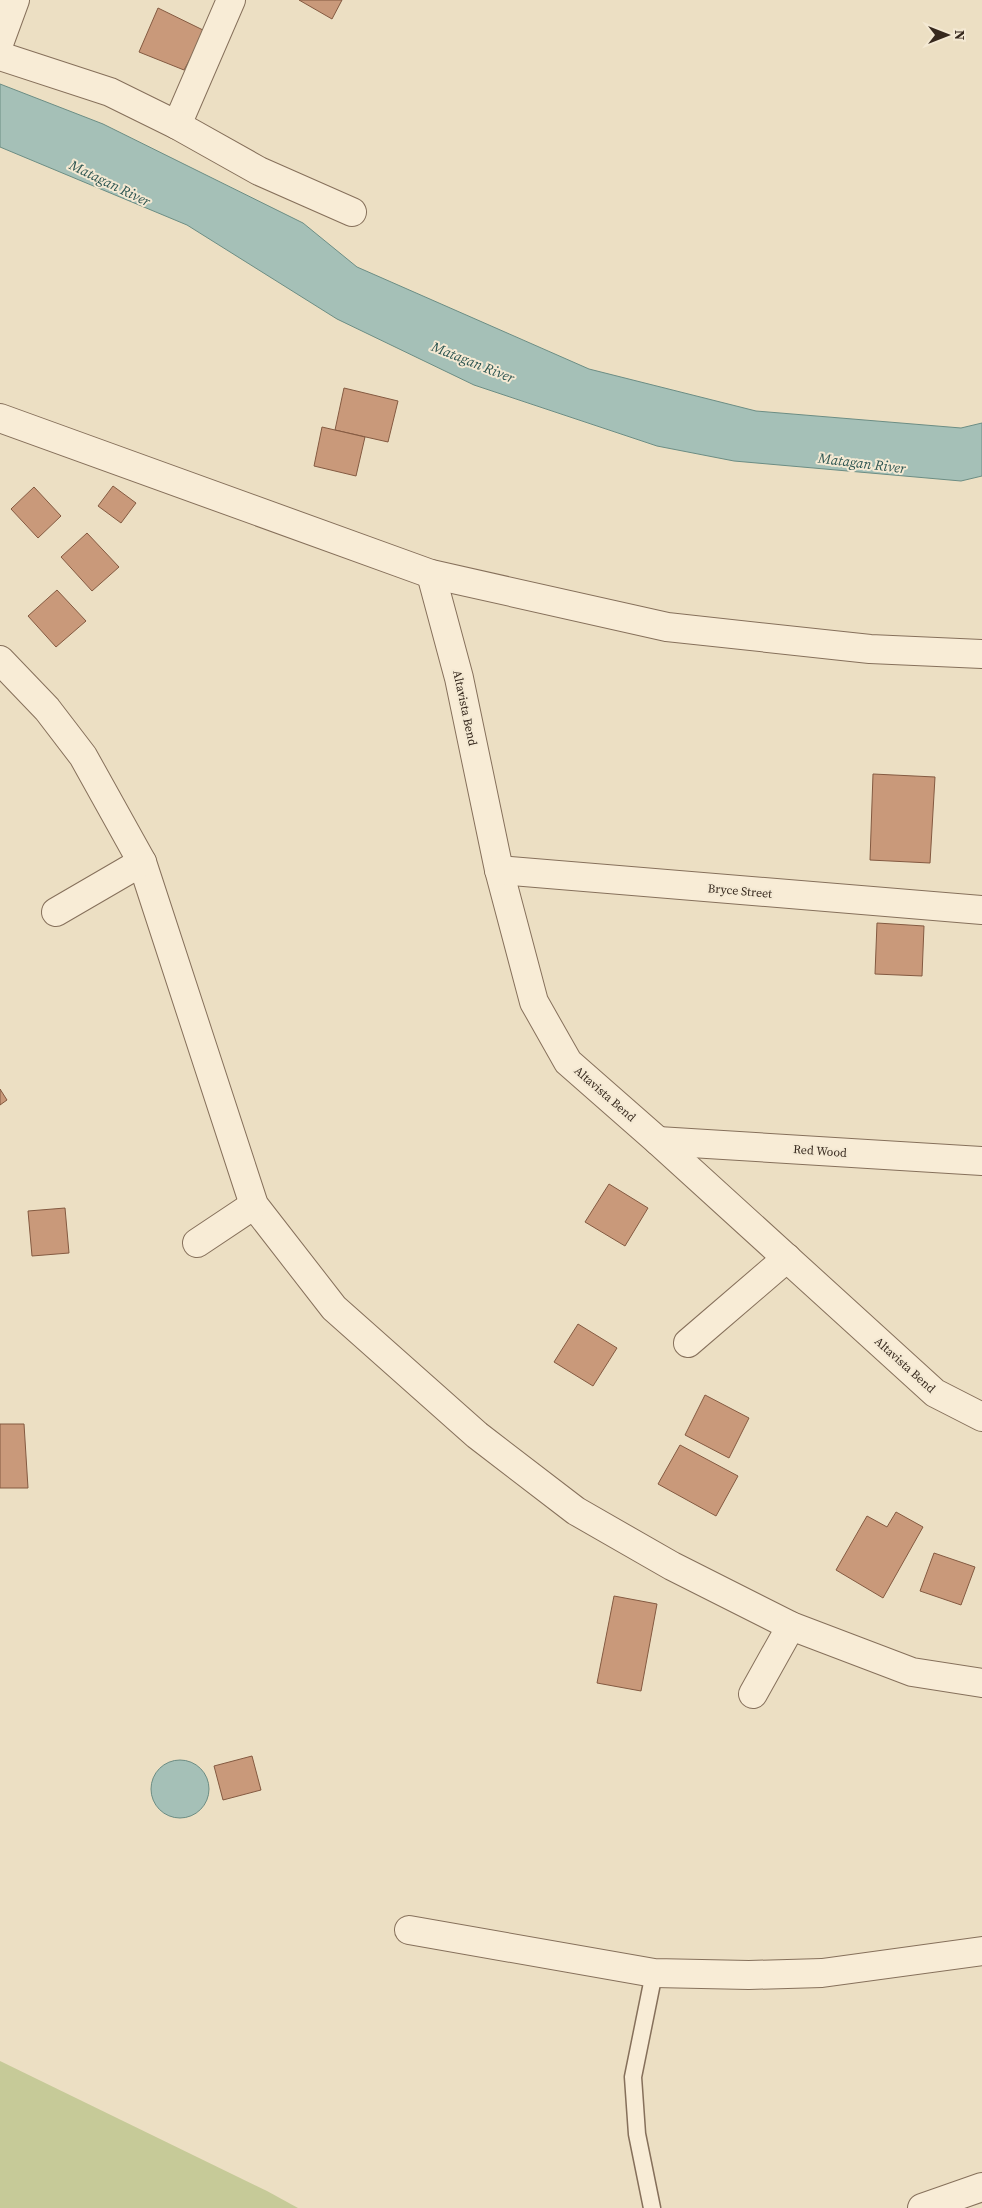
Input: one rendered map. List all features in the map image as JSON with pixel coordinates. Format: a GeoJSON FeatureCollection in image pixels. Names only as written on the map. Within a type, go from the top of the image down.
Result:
{"type":"FeatureCollection","features":[{"type":"Feature","properties":{"kind":"street"},"geometry":{"type":"LineString","coordinates":[[177,125],[231,0]]}},
{"type":"Feature","properties":{"kind":"street"},"geometry":{"type":"LineString","coordinates":[[0,56],[110,92],[177,125],[259,171],[352,212]]}},
{"type":"Feature","properties":{"kind":"street"},"geometry":{"type":"LineString","coordinates":[[0,418],[432,574],[667,627],[870,649],[982,654]]}},
{"type":"Feature","properties":{"kind":"street","name":"Altavista Bend"},"geometry":{"type":"LineString","coordinates":[[432,574],[459,678],[499,870],[534,1002],[568,1062],[658,1141],[935,1393],[982,1417]]}},
{"type":"Feature","properties":{"kind":"street"},"geometry":{"type":"LineString","coordinates":[[0,660],[47,708],[83,756],[142,862],[254,1205],[334,1308],[477,1435],[576,1511],[672,1566],[790,1626],[912,1672],[982,1682]]}},
{"type":"Feature","properties":{"kind":"street"},"geometry":{"type":"LineString","coordinates":[[56,912],[142,862]]}},
{"type":"Feature","properties":{"kind":"street","name":"Bryce Street"},"geometry":{"type":"LineString","coordinates":[[499,870],[982,910]]}},
{"type":"Feature","properties":{"kind":"street","name":"Red Wood"},"geometry":{"type":"LineString","coordinates":[[658,1141],[982,1161]]}},
{"type":"Feature","properties":{"kind":"street"},"geometry":{"type":"LineString","coordinates":[[197,1243],[254,1205]]}},
{"type":"Feature","properties":{"kind":"street"},"geometry":{"type":"LineString","coordinates":[[688,1343],[787,1258]]}},
{"type":"Feature","properties":{"kind":"street"},"geometry":{"type":"LineString","coordinates":[[753,1694],[790,1626]]}},
{"type":"Feature","properties":{"kind":"street"},"geometry":{"type":"LineString","coordinates":[[409,1930],[654,1973],[748,1975],[822,1973],[982,1951]]}},
{"type":"Feature","properties":{"kind":"street"},"geometry":{"type":"LineString","coordinates":[[922,2208],[982,2188]]}},
{"type":"Feature","properties":{"kind":"lane"},"geometry":{"type":"LineString","coordinates":[[652,2208],[637,2134],[633,2077],[654,1973]]}},
{"type":"Feature","properties":{"kind":"green space"},"geometry":{"type":"Polygon","coordinates":[[[0,2061],[267,2191],[298,2208],[0,2208],[0,2061]]]}},
{"type":"Feature","properties":{"kind":"water","name":"Matagan River"},"geometry":{"type":"Polygon","coordinates":[[[0,84],[103,124],[303,223],[357,267],[589,369],[756,411],[961,428],[982,423],[982,476],[961,481],[734,461],[657,446],[474,385],[337,319],[187,225],[0,147],[0,84]]]}},
{"type":"Feature","properties":{"kind":"water"},"geometry":{"type":"Polygon","coordinates":[[[174,1760],[186,1760],[201,1768],[209,1783],[209,1795],[201,1810],[186,1818],[174,1818],[159,1810],[151,1795],[151,1783],[159,1768],[174,1760]]]}},
{"type":"Feature","properties":{"kind":"building"},"geometry":{"type":"Polygon","coordinates":[[[299,0],[342,0],[332,19],[299,0]]]}},
{"type":"Feature","properties":{"kind":"building"},"geometry":{"type":"Polygon","coordinates":[[[158,8],[205,31],[184,70],[139,52],[158,8]]]}},
{"type":"Feature","properties":{"kind":"building"},"geometry":{"type":"Polygon","coordinates":[[[344,388],[398,401],[388,442],[335,430],[344,388]]]}},
{"type":"Feature","properties":{"kind":"building"},"geometry":{"type":"Polygon","coordinates":[[[322,427],[365,437],[356,476],[314,466],[322,427]]]}},
{"type":"Feature","properties":{"kind":"building"},"geometry":{"type":"Polygon","coordinates":[[[113,486],[136,503],[121,523],[98,506],[113,486]]]}},
{"type":"Feature","properties":{"kind":"building"},"geometry":{"type":"Polygon","coordinates":[[[34,487],[61,516],[38,538],[11,509],[34,487]]]}},
{"type":"Feature","properties":{"kind":"building"},"geometry":{"type":"Polygon","coordinates":[[[87,533],[119,567],[92,591],[61,557],[87,533]]]}},
{"type":"Feature","properties":{"kind":"building"},"geometry":{"type":"Polygon","coordinates":[[[57,590],[86,621],[56,647],[28,616],[57,590]]]}},
{"type":"Feature","properties":{"kind":"building"},"geometry":{"type":"Polygon","coordinates":[[[873,774],[935,777],[930,863],[870,860],[873,774]]]}},
{"type":"Feature","properties":{"kind":"building"},"geometry":{"type":"Polygon","coordinates":[[[877,923],[924,926],[922,976],[875,974],[877,923]]]}},
{"type":"Feature","properties":{"kind":"building"},"geometry":{"type":"Polygon","coordinates":[[[0,1089],[7,1100],[0,1105],[0,1089]]]}},
{"type":"Feature","properties":{"kind":"building"},"geometry":{"type":"Polygon","coordinates":[[[609,1184],[648,1208],[625,1246],[585,1222],[609,1184]]]}},
{"type":"Feature","properties":{"kind":"building"},"geometry":{"type":"Polygon","coordinates":[[[65,1208],[69,1253],[32,1256],[28,1211],[65,1208]]]}},
{"type":"Feature","properties":{"kind":"building"},"geometry":{"type":"Polygon","coordinates":[[[578,1324],[617,1348],[593,1386],[554,1362],[578,1324]]]}},
{"type":"Feature","properties":{"kind":"building"},"geometry":{"type":"Polygon","coordinates":[[[705,1395],[749,1418],[729,1458],[685,1435],[705,1395]]]}},
{"type":"Feature","properties":{"kind":"building"},"geometry":{"type":"Polygon","coordinates":[[[0,1424],[24,1424],[28,1488],[0,1488],[0,1424]]]}},
{"type":"Feature","properties":{"kind":"building"},"geometry":{"type":"Polygon","coordinates":[[[680,1445],[738,1476],[716,1516],[658,1484],[680,1445]]]}},
{"type":"Feature","properties":{"kind":"building"},"geometry":{"type":"Polygon","coordinates":[[[896,1512],[923,1527],[883,1598],[836,1570],[867,1516],[887,1527],[896,1512]]]}},
{"type":"Feature","properties":{"kind":"building"},"geometry":{"type":"Polygon","coordinates":[[[934,1553],[975,1567],[961,1605],[920,1591],[934,1553]]]}},
{"type":"Feature","properties":{"kind":"building"},"geometry":{"type":"Polygon","coordinates":[[[614,1596],[657,1604],[641,1691],[597,1683],[614,1596]]]}},
{"type":"Feature","properties":{"kind":"building"},"geometry":{"type":"Polygon","coordinates":[[[252,1756],[261,1790],[223,1800],[214,1766],[252,1756]]]}}]}
